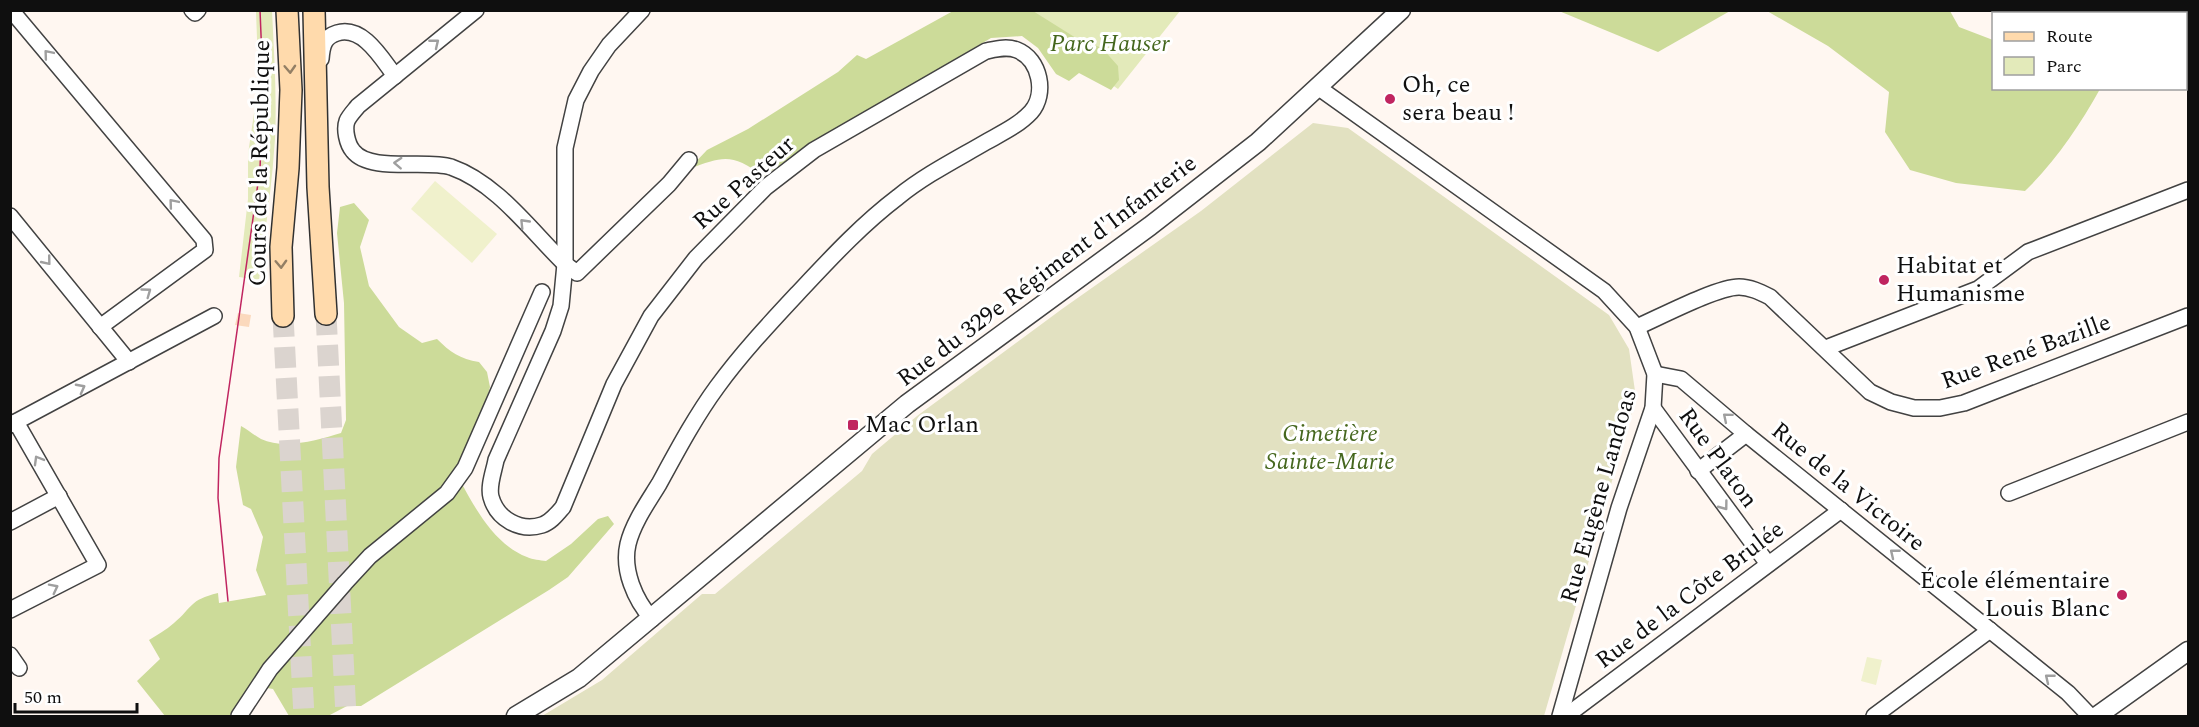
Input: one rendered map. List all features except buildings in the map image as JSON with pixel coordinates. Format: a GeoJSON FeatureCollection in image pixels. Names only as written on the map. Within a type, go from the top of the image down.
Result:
{"type":"FeatureCollection","features":[{"type":"Feature","properties":{"kind":"main road","name":"Cours de la République"},"geometry":{"type":"LineString","coordinates":[[283,316],[281,247],[288,168],[291,90],[287,10]]}},
{"type":"Feature","properties":{"kind":"main road"},"geometry":{"type":"LineString","coordinates":[[314,10],[318,187],[326,314]]}},
{"type":"Feature","properties":{"kind":"street"},"geometry":{"type":"LineString","coordinates":[[11,10],[204,240],[205,250],[198,256],[100,327]]}},
{"type":"Feature","properties":{"kind":"street"},"geometry":{"type":"LineString","coordinates":[[476,10],[358,106],[347,121],[346,137],[353,152],[369,161],[448,166],[470,174],[493,191],[565,264],[577,273],[669,184],[689,160]]}},
{"type":"Feature","properties":{"kind":"street","name":"Rue Pasteur"},"geometry":{"type":"LineString","coordinates":[[642,10],[609,45],[591,71],[576,100],[565,148],[565,264],[561,306],[553,331],[496,460],[490,495],[502,517],[517,525],[531,527],[543,525],[555,517],[562,507],[614,384],[651,316],[696,258],[766,187],[814,150],[986,51],[1003,48],[1017,50],[1028,56],[1036,68],[1040,82],[1033,110],[1021,121],[898,196],[859,230],[755,340],[716,387],[680,445],[627,545],[627,564],[632,585],[640,605],[652,619]]}},
{"type":"Feature","properties":{"kind":"street","name":"Rue du 329e Régiment d'Infanterie"},"geometry":{"type":"LineString","coordinates":[[516,717],[579,678],[907,404],[1186,198],[1258,142],[1401,10]]}},
{"type":"Feature","properties":{"kind":"street"},"geometry":{"type":"LineString","coordinates":[[317,113],[322,45],[330,35],[344,31],[354,33],[364,39],[395,76]]}},
{"type":"Feature","properties":{"kind":"street","name":"Rue Eugène Landoas"},"geometry":{"type":"LineString","coordinates":[[1319,88],[1604,291],[1637,327],[1654,374],[1653,408],[1619,507],[1560,717]]}},
{"type":"Feature","properties":{"kind":"street"},"geometry":{"type":"LineString","coordinates":[[1826,348],[1978,289],[2028,252],[2188,190]]}},
{"type":"Feature","properties":{"kind":"street"},"geometry":{"type":"LineString","coordinates":[[10,216],[129,362]]}},
{"type":"Feature","properties":{"kind":"street","name":"Rue René Bazille"},"geometry":{"type":"LineString","coordinates":[[1637,327],[1722,290],[1738,287],[1755,290],[1770,297],[1870,392],[1891,402],[1914,408],[1940,408],[1964,403],[2188,316]]}},
{"type":"Feature","properties":{"kind":"street"},"geometry":{"type":"LineString","coordinates":[[239,717],[270,669],[357,569],[447,493],[465,468],[542,292]]}},
{"type":"Feature","properties":{"kind":"street"},"geometry":{"type":"LineString","coordinates":[[10,610],[98,565],[59,496],[13,423],[214,316]]}},
{"type":"Feature","properties":{"kind":"street","name":"Rue de la Victoire"},"geometry":{"type":"LineString","coordinates":[[1654,374],[1681,379],[2068,693],[2090,717]]}},
{"type":"Feature","properties":{"kind":"street","name":"Rue Platon"},"geometry":{"type":"LineString","coordinates":[[1653,408],[1768,564]]}},
{"type":"Feature","properties":{"kind":"street"},"geometry":{"type":"LineString","coordinates":[[2008,493],[2188,422]]}},
{"type":"Feature","properties":{"kind":"street"},"geometry":{"type":"LineString","coordinates":[[1698,471],[1746,434]]}},
{"type":"Feature","properties":{"kind":"street"},"geometry":{"type":"LineString","coordinates":[[10,522],[59,496]]}},
{"type":"Feature","properties":{"kind":"street","name":"Rue de la Côte Brulée"},"geometry":{"type":"LineString","coordinates":[[1566,717],[1841,510]]}},
{"type":"Feature","properties":{"kind":"street"},"geometry":{"type":"LineString","coordinates":[[1874,717],[1990,630]]}},
{"type":"Feature","properties":{"kind":"street"},"geometry":{"type":"LineString","coordinates":[[2097,717],[2188,651]]}},
{"type":"Feature","properties":{"kind":"green space"},"geometry":{"type":"Polygon","coordinates":[[[2091,10],[2167,11],[2166,12],[2091,12],[2091,10]]]}},
{"type":"Feature","properties":{"kind":"green space"},"geometry":{"type":"Polygon","coordinates":[[[256,11],[272,11],[276,107],[272,174],[259,280],[239,277],[248,199],[248,154],[256,100],[259,95],[256,11]]]}},
{"type":"Feature","properties":{"kind":"green space"},"geometry":{"type":"Polygon","coordinates":[[[953,11],[1033,11],[1076,38],[1102,48],[1118,66],[1119,80],[1111,90],[1079,73],[1069,81],[1056,74],[1038,48],[1022,36],[991,38],[808,146],[764,176],[736,160],[728,159],[711,161],[689,169],[707,150],[748,129],[838,72],[857,55],[866,59],[953,11]]]}},
{"type":"Feature","properties":{"kind":"green space","name":"Parc Hauser"},"geometry":{"type":"Polygon","coordinates":[[[1013,11],[1180,11],[1118,89],[1045,38],[1013,11]]]}},
{"type":"Feature","properties":{"kind":"green space"},"geometry":{"type":"Polygon","coordinates":[[[1559,11],[1730,11],[1658,52],[1559,11]]]}},
{"type":"Feature","properties":{"kind":"green space"},"geometry":{"type":"Polygon","coordinates":[[[1767,11],[1950,11],[1959,27],[1992,40],[1992,90],[2099,90],[2066,143],[2025,191],[1956,183],[1910,170],[1885,132],[1889,92],[1828,46],[1767,11]]]}},
{"type":"Feature","properties":{"kind":"green space","name":"Cimetière Sainte-Marie"},"geometry":{"type":"Polygon","coordinates":[[[1313,123],[1348,128],[1609,315],[1629,349],[1636,398],[1544,716],[542,716],[602,680],[702,594],[715,594],[862,471],[872,454],[917,416],[1062,309],[1201,211],[1313,123]]]}},
{"type":"Feature","properties":{"kind":"green space"},"geometry":{"type":"Polygon","coordinates":[[[435,181],[497,234],[472,263],[411,209],[435,181]]]}},
{"type":"Feature","properties":{"kind":"green space"},"geometry":{"type":"Polygon","coordinates":[[[354,203],[369,220],[360,247],[369,286],[399,327],[422,343],[437,339],[456,354],[479,362],[487,372],[490,387],[462,484],[488,527],[516,552],[532,559],[546,561],[571,544],[598,519],[608,516],[614,524],[568,577],[361,706],[347,706],[328,716],[289,716],[273,689],[255,686],[229,716],[165,716],[137,681],[160,659],[149,640],[171,626],[202,598],[218,593],[219,603],[266,595],[256,570],[263,537],[251,509],[243,505],[236,467],[241,426],[261,439],[280,444],[291,444],[341,433],[346,420],[344,303],[337,233],[340,207],[354,203]]]}},
{"type":"Feature","properties":{"kind":"green space"},"geometry":{"type":"Polygon","coordinates":[[[1867,657],[1882,660],[1876,685],[1861,681],[1867,657]]]}},
{"type":"Feature","properties":{"kind":"sand"},"geometry":{"type":"Polygon","coordinates":[[[238,313],[251,315],[249,327],[235,325],[238,313]]]}},
{"type":"Feature","properties":{"kind":"tunnel"},"geometry":{"type":"LineString","coordinates":[[326,314],[346,716]]}},
{"type":"Feature","properties":{"kind":"tunnel"},"geometry":{"type":"LineString","coordinates":[[283,316],[304,716]]}},
{"type":"Feature","properties":{"kind":"tram line"},"geometry":{"type":"LineString","coordinates":[[228,601],[218,498],[219,458],[260,169],[263,84],[260,10]]}},
{"type":"Feature","properties":{"kind":"place","name":"Oh, ce sera beau !"},"geometry":{"type":"Point","coordinates":[1390,99]}},
{"type":"Feature","properties":{"kind":"place","name":"Habitat et Humanisme"},"geometry":{"type":"Point","coordinates":[1884,280]}},
{"type":"Feature","properties":{"kind":"place","name":"Mac Orlan"},"geometry":{"type":"Point","coordinates":[853,425]}},
{"type":"Feature","properties":{"kind":"place","name":"École élémentaire Louis Blanc"},"geometry":{"type":"Point","coordinates":[2122,595]}}]}
